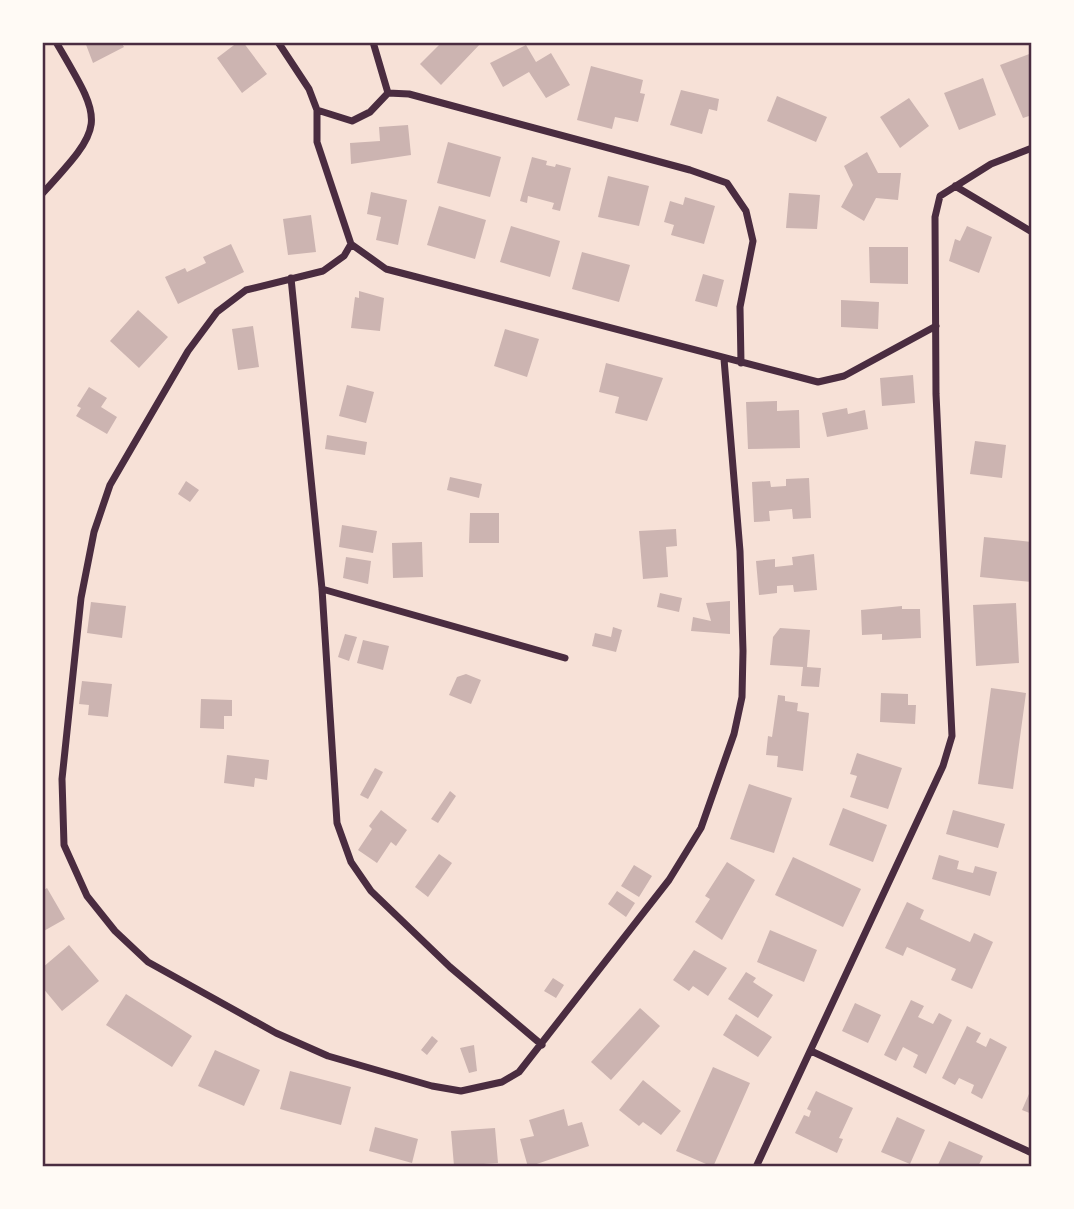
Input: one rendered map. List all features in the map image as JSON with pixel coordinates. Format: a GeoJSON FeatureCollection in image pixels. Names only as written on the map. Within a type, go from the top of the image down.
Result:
{"type":"FeatureCollection","features":[{"type":"Feature","properties":{"kind":"street"},"geometry":{"type":"LineString","coordinates":[[42,194],[79,153],[94,122],[89,98],[56,42]]}},
{"type":"Feature","properties":{"kind":"street"},"geometry":{"type":"LineString","coordinates":[[278,42],[309,89],[317,110],[317,142],[351,244],[386,269],[818,382],[844,376],[936,326]]}},
{"type":"Feature","properties":{"kind":"street"},"geometry":{"type":"LineString","coordinates":[[373,42],[388,93]]}},
{"type":"Feature","properties":{"kind":"street"},"geometry":{"type":"LineString","coordinates":[[317,110],[352,121],[370,111],[388,93],[409,94],[690,170],[727,183],[746,211],[753,241],[740,307],[741,363]]}},
{"type":"Feature","properties":{"kind":"street"},"geometry":{"type":"LineString","coordinates":[[756,1167],[943,766],[952,736],[936,326],[935,217],[940,197],[955,186],[991,164],[1032,148]]}},
{"type":"Feature","properties":{"kind":"street"},"geometry":{"type":"LineString","coordinates":[[955,186],[1032,232]]}},
{"type":"Feature","properties":{"kind":"street"},"geometry":{"type":"LineString","coordinates":[[351,244],[344,256],[323,271],[246,290],[217,312],[188,351],[110,485],[94,532],[81,598],[62,779],[64,845],[87,896],[115,931],[148,961],[208,998],[328,1056],[432,1086],[461,1091],[502,1082],[519,1072],[669,880],[701,828],[734,734],[742,697],[740,551],[724,359]]}},
{"type":"Feature","properties":{"kind":"street"},"geometry":{"type":"LineString","coordinates":[[290,278],[322,589],[337,823],[351,862],[372,891],[450,967],[542,1045]]}},
{"type":"Feature","properties":{"kind":"street"},"geometry":{"type":"LineString","coordinates":[[322,589],[565,657]]}},
{"type":"Feature","properties":{"kind":"street"},"geometry":{"type":"LineString","coordinates":[[810,1051],[1032,1153]]}},
{"type":"Feature","properties":{"kind":"building"},"geometry":{"type":"Polygon","coordinates":[[[85,42],[121,42],[124,47],[93,63],[85,42]]]}},
{"type":"Feature","properties":{"kind":"building"},"geometry":{"type":"Polygon","coordinates":[[[238,42],[243,42],[267,74],[242,93],[217,58],[238,42]]]}},
{"type":"Feature","properties":{"kind":"building"},"geometry":{"type":"Polygon","coordinates":[[[442,42],[482,42],[441,85],[420,64],[442,42]]]}},
{"type":"Feature","properties":{"kind":"building"},"geometry":{"type":"Polygon","coordinates":[[[526,45],[536,62],[551,53],[570,85],[546,98],[529,72],[503,87],[490,63],[526,45]]]}},
{"type":"Feature","properties":{"kind":"building"},"geometry":{"type":"Polygon","coordinates":[[[1032,53],[1032,115],[1023,118],[1000,65],[1032,53]]]}},
{"type":"Feature","properties":{"kind":"building"},"geometry":{"type":"Polygon","coordinates":[[[591,66],[643,80],[640,93],[645,94],[638,122],[615,117],[612,129],[577,120],[591,66]]]}},
{"type":"Feature","properties":{"kind":"building"},"geometry":{"type":"Polygon","coordinates":[[[983,78],[996,115],[959,130],[944,93],[983,78]]]}},
{"type":"Feature","properties":{"kind":"building"},"geometry":{"type":"Polygon","coordinates":[[[681,90],[719,99],[717,111],[709,109],[702,134],[670,125],[681,90]]]}},
{"type":"Feature","properties":{"kind":"building"},"geometry":{"type":"Polygon","coordinates":[[[777,96],[827,117],[816,142],[767,121],[777,96]]]}},
{"type":"Feature","properties":{"kind":"building"},"geometry":{"type":"Polygon","coordinates":[[[909,98],[929,126],[900,148],[880,117],[909,98]]]}},
{"type":"Feature","properties":{"kind":"building"},"geometry":{"type":"Polygon","coordinates":[[[408,125],[411,155],[351,164],[350,143],[380,141],[379,127],[408,125]]]}},
{"type":"Feature","properties":{"kind":"building"},"geometry":{"type":"Polygon","coordinates":[[[448,142],[501,157],[490,197],[437,183],[448,142]]]}},
{"type":"Feature","properties":{"kind":"building"},"geometry":{"type":"Polygon","coordinates":[[[867,152],[878,173],[901,173],[898,200],[876,198],[864,221],[841,207],[853,185],[844,166],[867,152]]]}},
{"type":"Feature","properties":{"kind":"building"},"geometry":{"type":"Polygon","coordinates":[[[532,157],[547,161],[546,165],[555,167],[556,164],[571,168],[560,211],[552,209],[554,203],[528,196],[527,203],[520,201],[532,157]]]}},
{"type":"Feature","properties":{"kind":"building"},"geometry":{"type":"Polygon","coordinates":[[[608,176],[649,186],[639,226],[598,217],[608,176]]]}},
{"type":"Feature","properties":{"kind":"building"},"geometry":{"type":"Polygon","coordinates":[[[371,192],[407,200],[398,245],[376,240],[381,217],[367,214],[371,192]]]}},
{"type":"Feature","properties":{"kind":"building"},"geometry":{"type":"Polygon","coordinates":[[[789,193],[820,195],[817,229],[786,228],[789,193]]]}},
{"type":"Feature","properties":{"kind":"building"},"geometry":{"type":"Polygon","coordinates":[[[685,197],[715,206],[704,244],[671,235],[674,225],[664,222],[670,201],[683,205],[685,197]]]}},
{"type":"Feature","properties":{"kind":"building"},"geometry":{"type":"Polygon","coordinates":[[[439,206],[486,220],[475,259],[427,245],[439,206]]]}},
{"type":"Feature","properties":{"kind":"building"},"geometry":{"type":"Polygon","coordinates":[[[311,215],[316,252],[288,255],[283,219],[311,215]]]}},
{"type":"Feature","properties":{"kind":"building"},"geometry":{"type":"Polygon","coordinates":[[[511,226],[560,241],[550,277],[500,262],[511,226]]]}},
{"type":"Feature","properties":{"kind":"building"},"geometry":{"type":"Polygon","coordinates":[[[967,226],[992,237],[979,273],[949,261],[955,239],[960,241],[967,226]]]}},
{"type":"Feature","properties":{"kind":"building"},"geometry":{"type":"Polygon","coordinates":[[[231,244],[244,272],[178,304],[165,277],[185,268],[187,272],[206,263],[203,257],[231,244]]]}},
{"type":"Feature","properties":{"kind":"building"},"geometry":{"type":"Polygon","coordinates":[[[869,247],[908,247],[908,284],[870,283],[869,247]]]}},
{"type":"Feature","properties":{"kind":"building"},"geometry":{"type":"Polygon","coordinates":[[[582,252],[630,265],[619,302],[572,289],[582,252]]]}},
{"type":"Feature","properties":{"kind":"building"},"geometry":{"type":"Polygon","coordinates":[[[703,274],[724,280],[717,307],[695,301],[703,274]]]}},
{"type":"Feature","properties":{"kind":"building"},"geometry":{"type":"Polygon","coordinates":[[[359,291],[384,298],[380,331],[351,328],[355,297],[359,298],[359,291]]]}},
{"type":"Feature","properties":{"kind":"building"},"geometry":{"type":"Polygon","coordinates":[[[841,300],[879,302],[878,329],[841,327],[841,300]]]}},
{"type":"Feature","properties":{"kind":"building"},"geometry":{"type":"Polygon","coordinates":[[[138,310],[168,337],[139,368],[110,341],[138,310]]]}},
{"type":"Feature","properties":{"kind":"building"},"geometry":{"type":"Polygon","coordinates":[[[253,326],[259,367],[238,370],[232,329],[253,326]]]}},
{"type":"Feature","properties":{"kind":"building"},"geometry":{"type":"Polygon","coordinates":[[[505,329],[539,339],[527,377],[494,366],[505,329]]]}},
{"type":"Feature","properties":{"kind":"building"},"geometry":{"type":"Polygon","coordinates":[[[606,363],[663,378],[647,421],[615,413],[619,397],[599,392],[606,363]]]}},
{"type":"Feature","properties":{"kind":"building"},"geometry":{"type":"Polygon","coordinates":[[[913,375],[915,403],[882,406],[880,378],[913,375]]]}},
{"type":"Feature","properties":{"kind":"building"},"geometry":{"type":"Polygon","coordinates":[[[347,385],[374,392],[366,423],[339,416],[347,385]]]}},
{"type":"Feature","properties":{"kind":"building"},"geometry":{"type":"Polygon","coordinates":[[[89,387],[107,398],[101,407],[117,417],[107,434],[76,416],[81,408],[77,406],[89,387]]]}},
{"type":"Feature","properties":{"kind":"building"},"geometry":{"type":"Polygon","coordinates":[[[777,401],[777,411],[799,410],[800,448],[748,449],[746,402],[777,401]]]}},
{"type":"Feature","properties":{"kind":"building"},"geometry":{"type":"Polygon","coordinates":[[[847,408],[848,414],[865,410],[868,429],[827,437],[822,413],[847,408]]]}},
{"type":"Feature","properties":{"kind":"building"},"geometry":{"type":"Polygon","coordinates":[[[327,435],[367,442],[365,455],[325,449],[327,435]]]}},
{"type":"Feature","properties":{"kind":"building"},"geometry":{"type":"Polygon","coordinates":[[[975,441],[1006,445],[1002,478],[970,474],[975,441]]]}},
{"type":"Feature","properties":{"kind":"building"},"geometry":{"type":"Polygon","coordinates":[[[450,477],[482,484],[479,498],[447,490],[450,477]]]}},
{"type":"Feature","properties":{"kind":"building"},"geometry":{"type":"Polygon","coordinates":[[[809,478],[811,518],[793,519],[792,509],[769,511],[770,521],[754,522],[752,482],[770,481],[771,487],[786,486],[786,479],[809,478]]]}},
{"type":"Feature","properties":{"kind":"building"},"geometry":{"type":"Polygon","coordinates":[[[186,481],[199,490],[190,502],[178,494],[186,481]]]}},
{"type":"Feature","properties":{"kind":"building"},"geometry":{"type":"Polygon","coordinates":[[[470,513],[499,513],[499,543],[469,543],[470,513]]]}},
{"type":"Feature","properties":{"kind":"building"},"geometry":{"type":"Polygon","coordinates":[[[342,525],[377,531],[373,553],[339,547],[342,525]]]}},
{"type":"Feature","properties":{"kind":"building"},"geometry":{"type":"Polygon","coordinates":[[[676,529],[677,546],[666,547],[668,577],[643,579],[639,531],[676,529]]]}},
{"type":"Feature","properties":{"kind":"building"},"geometry":{"type":"Polygon","coordinates":[[[984,537],[1032,542],[1032,582],[980,577],[984,537]]]}},
{"type":"Feature","properties":{"kind":"building"},"geometry":{"type":"Polygon","coordinates":[[[422,542],[423,577],[393,578],[392,543],[422,542]]]}},
{"type":"Feature","properties":{"kind":"building"},"geometry":{"type":"Polygon","coordinates":[[[814,554],[817,590],[794,592],[793,585],[777,586],[777,593],[759,595],[756,561],[775,559],[775,567],[793,565],[792,557],[814,554]]]}},
{"type":"Feature","properties":{"kind":"building"},"geometry":{"type":"Polygon","coordinates":[[[346,557],[371,561],[368,584],[343,578],[346,557]]]}},
{"type":"Feature","properties":{"kind":"building"},"geometry":{"type":"Polygon","coordinates":[[[660,593],[682,598],[679,612],[657,607],[660,593]]]}},
{"type":"Feature","properties":{"kind":"building"},"geometry":{"type":"Polygon","coordinates":[[[730,601],[730,634],[691,631],[693,617],[711,621],[706,603],[730,601]]]}},
{"type":"Feature","properties":{"kind":"building"},"geometry":{"type":"Polygon","coordinates":[[[91,602],[126,606],[122,638],[87,633],[91,602]]]}},
{"type":"Feature","properties":{"kind":"building"},"geometry":{"type":"Polygon","coordinates":[[[1016,603],[1019,663],[976,666],[973,605],[1016,603]]]}},
{"type":"Feature","properties":{"kind":"building"},"geometry":{"type":"Polygon","coordinates":[[[902,606],[902,609],[920,609],[921,638],[882,640],[882,634],[862,635],[861,610],[902,606]]]}},
{"type":"Feature","properties":{"kind":"building"},"geometry":{"type":"Polygon","coordinates":[[[613,627],[622,630],[616,652],[592,646],[595,633],[611,637],[613,627]]]}},
{"type":"Feature","properties":{"kind":"building"},"geometry":{"type":"Polygon","coordinates":[[[780,628],[810,630],[807,667],[821,668],[819,687],[801,686],[803,667],[770,665],[773,637],[780,628]]]}},
{"type":"Feature","properties":{"kind":"building"},"geometry":{"type":"Polygon","coordinates":[[[345,634],[357,637],[349,661],[338,657],[345,634]]]}},
{"type":"Feature","properties":{"kind":"building"},"geometry":{"type":"Polygon","coordinates":[[[363,640],[389,646],[383,670],[357,663],[363,640]]]}},
{"type":"Feature","properties":{"kind":"building"},"geometry":{"type":"Polygon","coordinates":[[[466,674],[481,680],[471,704],[449,695],[457,677],[466,674]]]}},
{"type":"Feature","properties":{"kind":"building"},"geometry":{"type":"Polygon","coordinates":[[[82,681],[112,684],[108,717],[88,715],[89,705],[79,704],[82,681]]]}},
{"type":"Feature","properties":{"kind":"building"},"geometry":{"type":"Polygon","coordinates":[[[991,688],[1026,693],[1013,789],[978,784],[991,688]]]}},
{"type":"Feature","properties":{"kind":"building"},"geometry":{"type":"Polygon","coordinates":[[[881,693],[908,694],[908,705],[916,705],[915,724],[880,722],[881,693]]]}},
{"type":"Feature","properties":{"kind":"building"},"geometry":{"type":"Polygon","coordinates":[[[778,695],[785,696],[785,701],[798,703],[797,711],[809,713],[803,771],[777,767],[778,756],[766,755],[768,736],[772,737],[778,695]]]}},
{"type":"Feature","properties":{"kind":"building"},"geometry":{"type":"Polygon","coordinates":[[[201,699],[232,700],[232,716],[224,716],[224,729],[200,728],[201,699]]]}},
{"type":"Feature","properties":{"kind":"building"},"geometry":{"type":"Polygon","coordinates":[[[857,753],[902,768],[888,809],[850,797],[857,776],[850,774],[857,753]]]}},
{"type":"Feature","properties":{"kind":"building"},"geometry":{"type":"Polygon","coordinates":[[[227,755],[269,760],[267,780],[255,778],[254,787],[224,783],[227,755]]]}},
{"type":"Feature","properties":{"kind":"building"},"geometry":{"type":"Polygon","coordinates":[[[375,768],[383,772],[368,799],[360,795],[375,768]]]}},
{"type":"Feature","properties":{"kind":"building"},"geometry":{"type":"Polygon","coordinates":[[[749,784],[792,798],[774,853],[730,839],[749,784]]]}},
{"type":"Feature","properties":{"kind":"building"},"geometry":{"type":"Polygon","coordinates":[[[450,791],[456,796],[438,823],[431,819],[450,791]]]}},
{"type":"Feature","properties":{"kind":"building"},"geometry":{"type":"Polygon","coordinates":[[[843,808],[887,825],[873,862],[829,845],[843,808]]]}},
{"type":"Feature","properties":{"kind":"building"},"geometry":{"type":"Polygon","coordinates":[[[381,810],[407,830],[396,846],[391,842],[377,863],[358,850],[372,829],[369,826],[381,810]]]}},
{"type":"Feature","properties":{"kind":"building"},"geometry":{"type":"Polygon","coordinates":[[[953,810],[1005,824],[998,848],[946,834],[953,810]]]}},
{"type":"Feature","properties":{"kind":"building"},"geometry":{"type":"Polygon","coordinates":[[[439,854],[452,863],[428,897],[415,887],[439,854]]]}},
{"type":"Feature","properties":{"kind":"building"},"geometry":{"type":"Polygon","coordinates":[[[939,855],[959,861],[957,869],[973,873],[975,866],[997,872],[990,896],[932,879],[939,855]]]}},
{"type":"Feature","properties":{"kind":"building"},"geometry":{"type":"Polygon","coordinates":[[[793,857],[861,889],[843,927],[775,895],[793,857]]]}},
{"type":"Feature","properties":{"kind":"building"},"geometry":{"type":"Polygon","coordinates":[[[727,862],[755,880],[722,940],[695,922],[710,899],[705,896],[727,862]]]}},
{"type":"Feature","properties":{"kind":"building"},"geometry":{"type":"Polygon","coordinates":[[[634,865],[652,876],[639,897],[621,886],[634,865]]]}},
{"type":"Feature","properties":{"kind":"building"},"geometry":{"type":"Polygon","coordinates":[[[47,888],[65,919],[42,932],[42,891],[47,888]]]}},
{"type":"Feature","properties":{"kind":"building"},"geometry":{"type":"Polygon","coordinates":[[[617,891],[635,903],[626,917],[608,904],[617,891]]]}},
{"type":"Feature","properties":{"kind":"building"},"geometry":{"type":"Polygon","coordinates":[[[907,902],[924,910],[920,919],[970,942],[974,933],[993,942],[972,989],[951,980],[956,969],[907,947],[903,956],[885,948],[907,902]]]}},
{"type":"Feature","properties":{"kind":"building"},"geometry":{"type":"Polygon","coordinates":[[[770,930],[817,950],[804,982],[757,962],[770,930]]]}},
{"type":"Feature","properties":{"kind":"building"},"geometry":{"type":"Polygon","coordinates":[[[69,945],[99,981],[62,1011],[42,987],[42,968],[69,945]]]}},
{"type":"Feature","properties":{"kind":"building"},"geometry":{"type":"Polygon","coordinates":[[[694,950],[727,968],[708,996],[693,986],[689,991],[673,980],[694,950]]]}},
{"type":"Feature","properties":{"kind":"building"},"geometry":{"type":"Polygon","coordinates":[[[746,972],[756,978],[753,982],[773,995],[758,1018],[728,999],[746,972]]]}},
{"type":"Feature","properties":{"kind":"building"},"geometry":{"type":"Polygon","coordinates":[[[553,978],[564,985],[556,998],[544,991],[553,978]]]}},
{"type":"Feature","properties":{"kind":"building"},"geometry":{"type":"Polygon","coordinates":[[[126,994],[192,1036],[172,1067],[106,1025],[126,994]]]}},
{"type":"Feature","properties":{"kind":"building"},"geometry":{"type":"Polygon","coordinates":[[[911,1000],[924,1006],[918,1017],[933,1024],[939,1013],[952,1020],[926,1074],[913,1067],[918,1055],[903,1047],[896,1061],[884,1055],[911,1000]]]}},
{"type":"Feature","properties":{"kind":"building"},"geometry":{"type":"Polygon","coordinates":[[[855,1003],[881,1015],[868,1043],[842,1031],[855,1003]]]}},
{"type":"Feature","properties":{"kind":"building"},"geometry":{"type":"Polygon","coordinates":[[[640,1008],[660,1026],[611,1080],[591,1062],[640,1008]]]}},
{"type":"Feature","properties":{"kind":"building"},"geometry":{"type":"Polygon","coordinates":[[[736,1014],[772,1037],[758,1057],[723,1035],[736,1014]]]}},
{"type":"Feature","properties":{"kind":"building"},"geometry":{"type":"Polygon","coordinates":[[[967,1026],[981,1033],[976,1042],[986,1047],[990,1038],[1007,1047],[982,1099],[971,1093],[974,1085],[959,1078],[955,1085],[942,1078],[967,1026]]]}},
{"type":"Feature","properties":{"kind":"building"},"geometry":{"type":"Polygon","coordinates":[[[432,1036],[438,1041],[427,1055],[421,1050],[432,1036]]]}},
{"type":"Feature","properties":{"kind":"building"},"geometry":{"type":"Polygon","coordinates":[[[474,1045],[477,1071],[469,1073],[460,1048],[474,1045]]]}},
{"type":"Feature","properties":{"kind":"building"},"geometry":{"type":"Polygon","coordinates":[[[215,1050],[260,1070],[244,1106],[198,1086],[215,1050]]]}},
{"type":"Feature","properties":{"kind":"building"},"geometry":{"type":"Polygon","coordinates":[[[713,1067],[750,1083],[713,1167],[676,1151],[713,1067]]]}},
{"type":"Feature","properties":{"kind":"building"},"geometry":{"type":"Polygon","coordinates":[[[290,1071],[351,1087],[341,1125],[280,1109],[290,1071]]]}},
{"type":"Feature","properties":{"kind":"building"},"geometry":{"type":"Polygon","coordinates":[[[643,1080],[681,1111],[661,1135],[643,1122],[639,1126],[619,1110],[643,1080]]]}},
{"type":"Feature","properties":{"kind":"building"},"geometry":{"type":"Polygon","coordinates":[[[1032,1087],[1032,1114],[1022,1110],[1032,1087]]]}},
{"type":"Feature","properties":{"kind":"building"},"geometry":{"type":"Polygon","coordinates":[[[816,1091],[853,1108],[839,1138],[843,1139],[837,1153],[795,1133],[804,1115],[809,1117],[811,1111],[807,1109],[816,1091]]]}},
{"type":"Feature","properties":{"kind":"building"},"geometry":{"type":"Polygon","coordinates":[[[564,1109],[568,1126],[582,1122],[589,1146],[528,1167],[520,1139],[534,1136],[529,1120],[564,1109]]]}},
{"type":"Feature","properties":{"kind":"building"},"geometry":{"type":"Polygon","coordinates":[[[897,1117],[925,1130],[910,1164],[881,1152],[897,1117]]]}},
{"type":"Feature","properties":{"kind":"building"},"geometry":{"type":"Polygon","coordinates":[[[375,1127],[418,1139],[412,1163],[369,1151],[375,1127]]]}},
{"type":"Feature","properties":{"kind":"building"},"geometry":{"type":"Polygon","coordinates":[[[495,1128],[498,1163],[454,1166],[451,1131],[495,1128]]]}},
{"type":"Feature","properties":{"kind":"building"},"geometry":{"type":"Polygon","coordinates":[[[949,1141],[983,1156],[978,1167],[937,1167],[949,1141]]]}}]}
